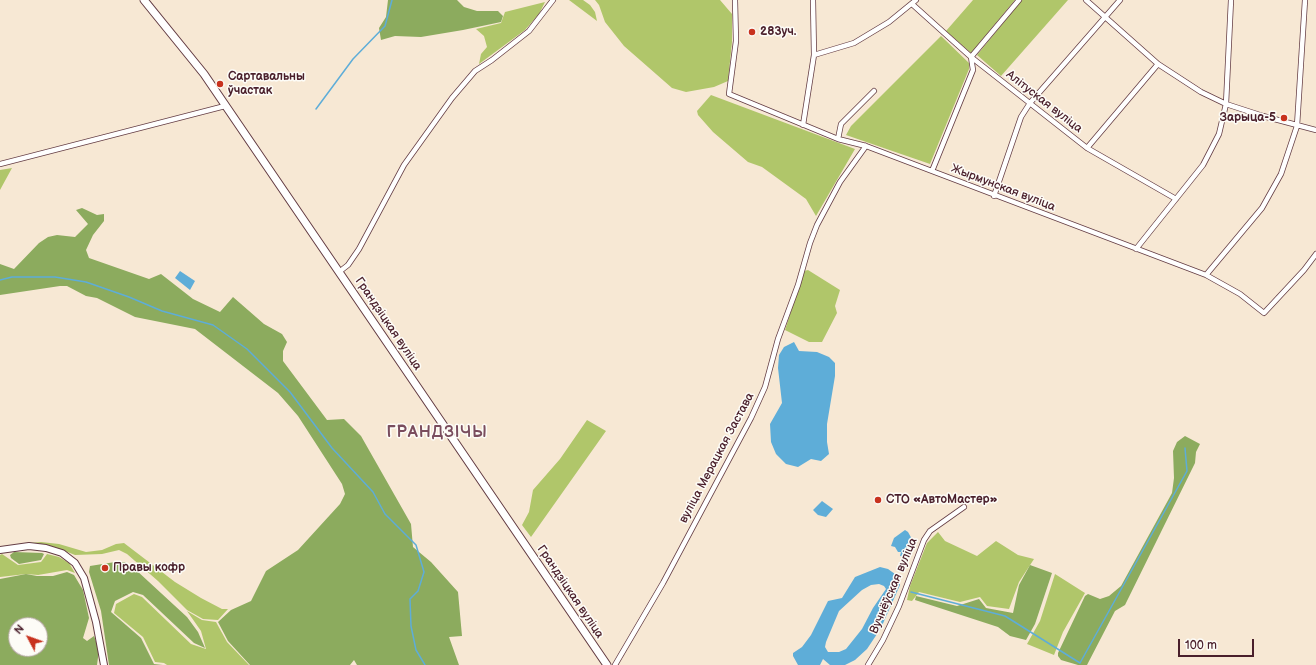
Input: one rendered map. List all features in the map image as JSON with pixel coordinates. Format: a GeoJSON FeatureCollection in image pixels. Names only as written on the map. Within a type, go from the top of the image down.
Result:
{"type":"FeatureCollection","features":[{"type":"Feature","properties":{"kind":"main road","name":"Грандзіцкая вуліца"},"geometry":{"type":"LineString","coordinates":[[144,0],[187,52],[225,106],[607,665]]}},
{"type":"Feature","properties":{"kind":"street"},"geometry":{"type":"LineString","coordinates":[[339,272],[348,265],[359,249],[404,165],[424,135],[452,98],[475,71],[492,60],[529,31],[553,0]]}},
{"type":"Feature","properties":{"kind":"street","name":"Жырмунская вуліца"},"geometry":{"type":"LineString","coordinates":[[735,0],[736,41],[729,94],[838,139],[866,146],[994,196],[1206,275],[1240,294],[1264,313],[1304,270],[1316,254]]}},
{"type":"Feature","properties":{"kind":"street"},"geometry":{"type":"LineString","coordinates":[[803,125],[814,55],[813,0]]}},
{"type":"Feature","properties":{"kind":"street"},"geometry":{"type":"LineString","coordinates":[[932,171],[973,70],[971,57],[983,45],[1018,0]]}},
{"type":"Feature","properties":{"kind":"street"},"geometry":{"type":"LineString","coordinates":[[1086,0],[1158,64],[1179,79],[1226,104],[1297,126],[1316,130]]}},
{"type":"Feature","properties":{"kind":"street"},"geometry":{"type":"LineString","coordinates":[[994,196],[1021,117],[1030,103],[1120,0]]}},
{"type":"Feature","properties":{"kind":"street"},"geometry":{"type":"LineString","coordinates":[[1136,249],[1203,165],[1219,134],[1226,104],[1231,0]]}},
{"type":"Feature","properties":{"kind":"street"},"geometry":{"type":"LineString","coordinates":[[1206,275],[1262,208],[1281,174],[1297,126],[1305,0]]}},
{"type":"Feature","properties":{"kind":"street"},"geometry":{"type":"LineString","coordinates":[[814,55],[854,44],[888,22],[914,2]]}},
{"type":"Feature","properties":{"kind":"street","name":"Алітуская вуліца"},"geometry":{"type":"LineString","coordinates":[[914,2],[971,57],[1087,148],[1176,199]]}},
{"type":"Feature","properties":{"kind":"street"},"geometry":{"type":"LineString","coordinates":[[1087,148],[1158,64]]}},
{"type":"Feature","properties":{"kind":"street"},"geometry":{"type":"LineString","coordinates":[[838,139],[841,124],[874,91]]}},
{"type":"Feature","properties":{"kind":"street"},"geometry":{"type":"LineString","coordinates":[[0,164],[225,106]]}},
{"type":"Feature","properties":{"kind":"street","name":"вуліца Мерацкая Застава"},"geometry":{"type":"LineString","coordinates":[[615,665],[663,583],[761,398],[778,338],[798,286],[817,225],[840,182],[866,146]]}},
{"type":"Feature","properties":{"kind":"street","name":"Вучнёўская вуліца"},"geometry":{"type":"LineString","coordinates":[[868,665],[883,640],[899,606],[924,540],[930,531],[964,507]]}},
{"type":"Feature","properties":{"kind":"street"},"geometry":{"type":"LineString","coordinates":[[0,550],[28,546],[46,548],[62,553],[74,563],[84,578],[96,622],[104,665]]}},
{"type":"Feature","properties":{"kind":"green space"},"geometry":{"type":"Polygon","coordinates":[[[388,0],[457,0],[464,7],[477,11],[498,11],[503,16],[501,22],[463,30],[421,37],[395,36],[381,40],[379,28],[386,17],[388,0]]]}},
{"type":"Feature","properties":{"kind":"green space"},"geometry":{"type":"Polygon","coordinates":[[[569,0],[583,0],[590,5],[595,12],[597,21],[569,0]]]}},
{"type":"Feature","properties":{"kind":"green space"},"geometry":{"type":"Polygon","coordinates":[[[595,0],[720,0],[732,14],[732,42],[728,81],[714,87],[686,92],[672,88],[624,46],[605,22],[599,5],[595,0]]]}},
{"type":"Feature","properties":{"kind":"green space"},"geometry":{"type":"Polygon","coordinates":[[[973,0],[1015,0],[971,53],[946,31],[973,0]]]}},
{"type":"Feature","properties":{"kind":"green space"},"geometry":{"type":"Polygon","coordinates":[[[1022,0],[1068,0],[1001,76],[977,55],[1022,0]]]}},
{"type":"Feature","properties":{"kind":"green space"},"geometry":{"type":"Polygon","coordinates":[[[545,2],[539,14],[525,30],[479,64],[481,54],[487,47],[484,36],[476,29],[501,23],[505,12],[545,2]]]}},
{"type":"Feature","properties":{"kind":"green space"},"geometry":{"type":"Polygon","coordinates":[[[941,36],[969,63],[969,69],[930,164],[846,135],[851,126],[941,36]]]}},
{"type":"Feature","properties":{"kind":"green space"},"geometry":{"type":"Polygon","coordinates":[[[711,95],[855,149],[816,216],[806,199],[762,167],[748,162],[713,132],[698,115],[697,111],[711,95]]]}},
{"type":"Feature","properties":{"kind":"green space"},"geometry":{"type":"Polygon","coordinates":[[[12,168],[0,190],[0,170],[12,168]]]}},
{"type":"Feature","properties":{"kind":"green space"},"geometry":{"type":"Polygon","coordinates":[[[82,208],[97,215],[104,214],[104,221],[93,235],[86,250],[89,258],[149,279],[161,274],[193,299],[220,312],[233,297],[264,324],[282,334],[287,342],[283,351],[283,361],[327,420],[344,419],[361,436],[411,524],[413,547],[431,562],[458,592],[462,636],[449,637],[459,665],[357,665],[354,660],[350,665],[250,665],[228,641],[218,622],[231,610],[251,601],[266,571],[298,550],[340,504],[345,494],[342,484],[298,416],[278,393],[195,329],[135,317],[97,298],[86,296],[67,286],[0,295],[0,264],[14,269],[39,243],[48,237],[57,235],[75,237],[88,224],[76,210],[82,208]]]}},
{"type":"Feature","properties":{"kind":"green space"},"geometry":{"type":"Polygon","coordinates":[[[808,270],[840,290],[835,306],[837,313],[822,342],[809,342],[785,330],[804,271],[808,270]]]}},
{"type":"Feature","properties":{"kind":"green space"},"geometry":{"type":"Polygon","coordinates":[[[587,420],[606,431],[531,537],[522,525],[529,512],[533,490],[560,459],[587,420]]]}},
{"type":"Feature","properties":{"kind":"green space"},"geometry":{"type":"Polygon","coordinates":[[[1185,436],[1200,444],[1196,452],[1195,463],[1125,605],[1115,611],[1087,665],[1078,665],[1061,660],[1058,653],[1085,596],[1088,594],[1100,599],[1109,596],[1121,586],[1172,493],[1174,478],[1173,451],[1177,442],[1185,436]]]}},
{"type":"Feature","properties":{"kind":"green space"},"geometry":{"type":"Polygon","coordinates":[[[938,532],[945,541],[977,556],[996,541],[1018,555],[1034,559],[1019,582],[1009,609],[987,606],[980,597],[960,602],[919,592],[912,601],[907,600],[910,586],[927,543],[938,532]]]}},
{"type":"Feature","properties":{"kind":"green space"},"geometry":{"type":"Polygon","coordinates":[[[41,542],[59,544],[86,552],[102,550],[116,544],[124,543],[175,582],[222,609],[228,609],[218,620],[203,619],[187,610],[158,581],[127,554],[119,550],[102,554],[75,555],[55,547],[19,544],[41,542]]]}},
{"type":"Feature","properties":{"kind":"green space"},"geometry":{"type":"Polygon","coordinates":[[[14,552],[44,554],[41,560],[19,564],[11,558],[10,555],[14,552]]]}},
{"type":"Feature","properties":{"kind":"green space"},"geometry":{"type":"Polygon","coordinates":[[[2,554],[18,565],[41,562],[47,554],[59,557],[69,563],[75,573],[67,570],[38,575],[26,574],[0,577],[0,555],[2,554]]]}},
{"type":"Feature","properties":{"kind":"green space"},"geometry":{"type":"Polygon","coordinates":[[[125,562],[136,570],[187,617],[198,632],[205,648],[194,643],[143,595],[133,592],[115,601],[111,612],[141,638],[154,664],[163,665],[109,665],[101,611],[89,572],[90,566],[125,562]]]}},
{"type":"Feature","properties":{"kind":"green space"},"geometry":{"type":"Polygon","coordinates":[[[1030,565],[1052,573],[1035,624],[1026,640],[1010,636],[998,627],[915,600],[916,596],[957,606],[979,599],[986,608],[1013,613],[1019,585],[1030,565]]]}},
{"type":"Feature","properties":{"kind":"green space"},"geometry":{"type":"Polygon","coordinates":[[[67,572],[74,575],[83,590],[89,618],[83,638],[87,641],[94,636],[99,650],[97,665],[0,665],[0,579],[26,574],[53,576],[67,572]]]}},
{"type":"Feature","properties":{"kind":"green space"},"geometry":{"type":"Polygon","coordinates":[[[1055,574],[1085,593],[1063,632],[1054,655],[1027,644],[1040,621],[1055,574]]]}},
{"type":"Feature","properties":{"kind":"green space"},"geometry":{"type":"Polygon","coordinates":[[[134,594],[142,597],[191,644],[206,649],[201,631],[187,611],[202,620],[216,622],[227,642],[249,665],[167,665],[164,663],[155,662],[143,637],[114,613],[116,604],[134,594]]]}},
{"type":"Feature","properties":{"kind":"water"},"geometry":{"type":"Polygon","coordinates":[[[180,271],[195,281],[190,290],[175,278],[180,271]]]}},
{"type":"Feature","properties":{"kind":"water"},"geometry":{"type":"Polygon","coordinates":[[[794,342],[799,351],[817,352],[829,357],[835,363],[835,376],[827,424],[829,454],[821,461],[811,459],[798,467],[786,464],[776,454],[771,442],[770,424],[782,403],[778,368],[779,355],[784,347],[794,342]]]}},
{"type":"Feature","properties":{"kind":"water"},"geometry":{"type":"Polygon","coordinates":[[[822,501],[833,509],[826,517],[818,515],[813,510],[822,501]]]}},
{"type":"Feature","properties":{"kind":"water"},"geometry":{"type":"Polygon","coordinates":[[[905,530],[908,532],[913,541],[907,557],[900,556],[901,552],[898,552],[895,547],[891,546],[894,538],[905,530]]]}},
{"type":"Feature","properties":{"kind":"water"},"geometry":{"type":"Polygon","coordinates":[[[880,567],[888,569],[895,574],[899,580],[900,585],[881,628],[867,649],[855,660],[845,665],[830,665],[823,659],[820,665],[798,665],[793,653],[802,647],[811,635],[828,601],[842,598],[855,577],[880,567]],[[879,584],[871,585],[862,590],[839,611],[826,642],[825,647],[828,652],[839,652],[846,649],[862,629],[873,608],[886,589],[884,586],[879,584]]]}},
{"type":"Feature","properties":{"kind":"waterway"},"geometry":{"type":"LineString","coordinates":[[316,109],[353,59],[385,26],[392,0]]}},
{"type":"Feature","properties":{"kind":"waterway"},"geometry":{"type":"LineString","coordinates":[[0,280],[12,277],[55,277],[86,282],[129,297],[162,311],[213,325],[247,349],[290,392],[332,448],[373,492],[385,514],[416,545],[424,572],[418,591],[410,599],[411,626],[416,650],[425,665]]}},
{"type":"Feature","properties":{"kind":"waterway"},"geometry":{"type":"LineString","coordinates":[[911,592],[1005,616],[1080,663],[1187,471],[1185,448]]}},
{"type":"Feature","properties":{"kind":"place","name":"283уч."},"geometry":{"type":"Point","coordinates":[752,32]}},
{"type":"Feature","properties":{"kind":"place","name":"Сартавальны ўчастак"},"geometry":{"type":"Point","coordinates":[220,84]}},
{"type":"Feature","properties":{"kind":"place","name":"Зарыца-5"},"geometry":{"type":"Point","coordinates":[1284,118]}},
{"type":"Feature","properties":{"kind":"place","name":"СТО «АвтоМастер»"},"geometry":{"type":"Point","coordinates":[878,500]}},
{"type":"Feature","properties":{"kind":"place","name":"Правы кофр"},"geometry":{"type":"Point","coordinates":[105,568]}},
{"type":"Feature","properties":{"kind":"district","name":"ГРАНДЗІЧЫ"},"geometry":{"type":"Point","coordinates":[437,433]}}]}
